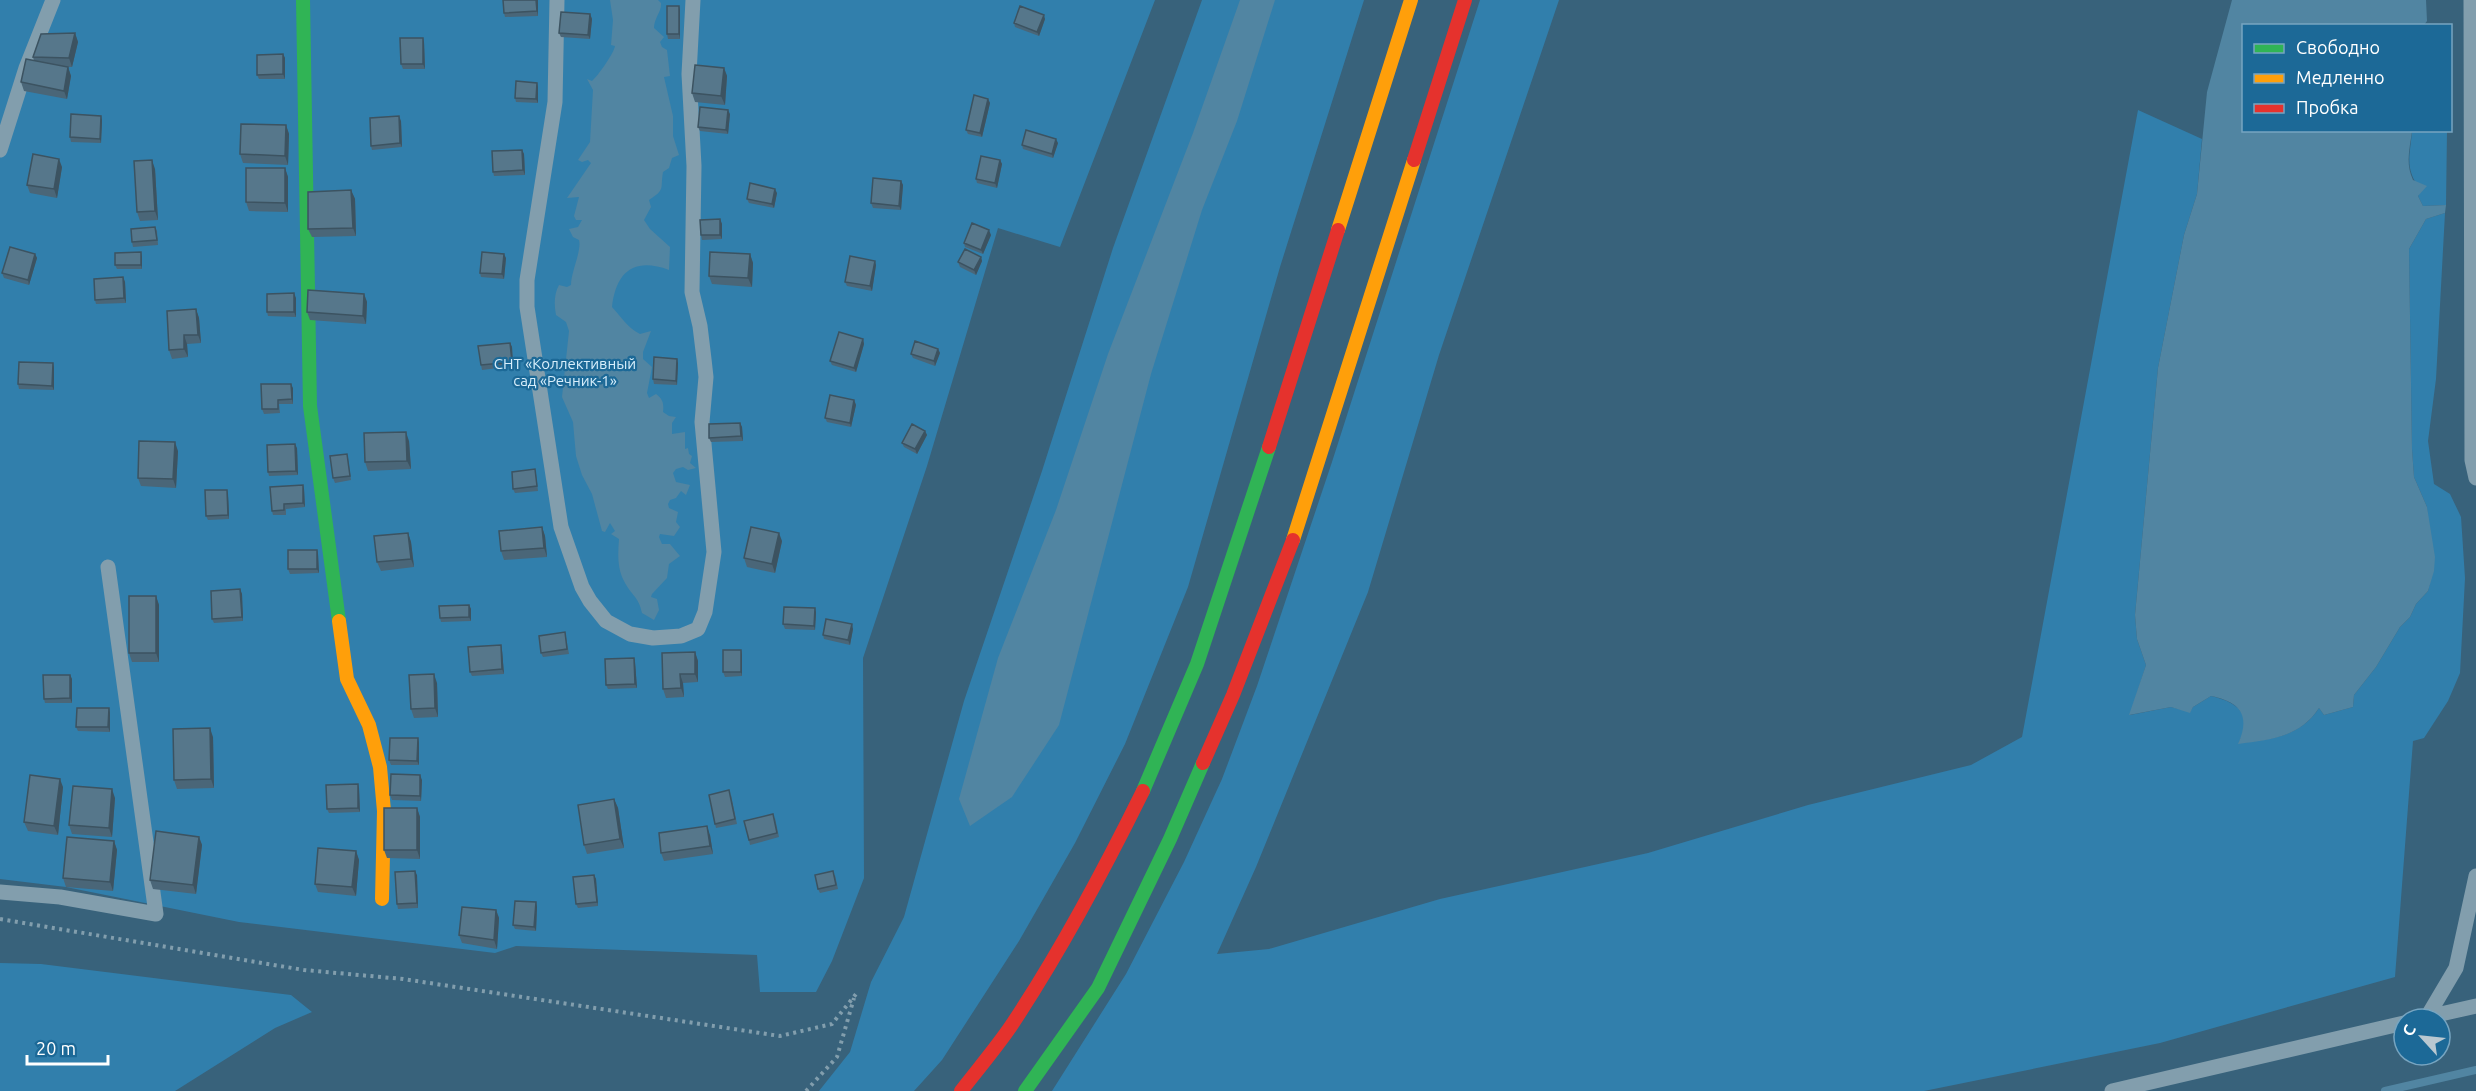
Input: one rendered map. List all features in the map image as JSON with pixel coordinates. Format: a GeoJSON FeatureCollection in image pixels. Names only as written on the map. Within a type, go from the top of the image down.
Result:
{"type":"FeatureCollection","features":[{"type":"Feature","properties":{"kind":"main road"},"geometry":{"type":"LineString","coordinates":[[303,0],[310,406],[347,679],[356,703],[369,725],[384,790],[382,899]]}},
{"type":"Feature","properties":{"kind":"main road"},"geometry":{"type":"LineString","coordinates":[[961,1091],[1010,1027],[1057,952],[1106,866],[1154,768],[1193,675],[1235,555],[1411,0]]}},
{"type":"Feature","properties":{"kind":"main road"},"geometry":{"type":"LineString","coordinates":[[1025,1091],[1098,988],[1170,839],[1233,695],[1295,535],[1465,0]]}},
{"type":"Feature","properties":{"kind":"lane"},"geometry":{"type":"LineString","coordinates":[[0,150],[26,68],[53,0]]}},
{"type":"Feature","properties":{"kind":"lane"},"geometry":{"type":"LineString","coordinates":[[557,0],[555,102],[527,280],[528,318],[557,509],[572,564],[590,601],[606,621],[630,634],[653,638],[681,636],[698,629],[705,612],[714,552],[702,422],[706,377],[700,326],[692,292],[694,166],[689,63],[693,0]]}},
{"type":"Feature","properties":{"kind":"lane"},"geometry":{"type":"LineString","coordinates":[[2470,0],[2472,460],[2476,478]]}},
{"type":"Feature","properties":{"kind":"lane"},"geometry":{"type":"LineString","coordinates":[[0,892],[60,897],[156,914],[108,567]]}},
{"type":"Feature","properties":{"kind":"lane"},"geometry":{"type":"LineString","coordinates":[[2431,1007],[2456,968],[2476,885],[2476,876]]}},
{"type":"Feature","properties":{"kind":"lane"},"geometry":{"type":"LineString","coordinates":[[2452,1012],[2476,1006]]}},
{"type":"Feature","properties":{"kind":"lane"},"geometry":{"type":"LineString","coordinates":[[2112,1091],[2392,1026]]}},
{"type":"Feature","properties":{"kind":"path"},"geometry":{"type":"LineString","coordinates":[[0,919],[304,970],[403,980],[780,1036],[832,1024],[856,994],[837,1057],[806,1091]]}},
{"type":"Feature","properties":{"kind":"green space","name":"СНТ «Коллективный сад «Речник-1»"},"geometry":{"type":"Polygon","coordinates":[[[0,0],[1155,0],[1060,247],[998,228],[927,466],[863,658],[864,878],[832,961],[816,992],[760,992],[757,955],[516,946],[495,953],[239,922],[66,887],[0,879],[0,0]]]}},
{"type":"Feature","properties":{"kind":"green space"},"geometry":{"type":"Polygon","coordinates":[[[1202,0],[1364,0],[1280,267],[1188,587],[1125,744],[1075,843],[1019,941],[942,1060],[914,1091],[819,1091],[850,1052],[871,982],[904,917],[964,701],[1042,471],[1113,248],[1202,0]]]}},
{"type":"Feature","properties":{"kind":"green space"},"geometry":{"type":"Polygon","coordinates":[[[1480,0],[1559,0],[1439,355],[1368,592],[1256,867],[1217,954],[1269,949],[1440,899],[1648,853],[1808,805],[1971,765],[2022,737],[2138,110],[2202,139],[2197,194],[2184,235],[2158,368],[2135,615],[2137,639],[2146,665],[2130,715],[2171,707],[2190,712],[2193,707],[2211,696],[2236,706],[2243,716],[2244,730],[2239,743],[2274,738],[2294,731],[2311,718],[2319,708],[2324,715],[2353,707],[2354,695],[2376,667],[2400,627],[2410,617],[2416,604],[2428,591],[2430,583],[2427,507],[2414,477],[2412,449],[2409,249],[2426,219],[2445,213],[2436,379],[2428,441],[2434,484],[2450,494],[2461,517],[2465,578],[2460,673],[2448,701],[2424,738],[2413,741],[2395,977],[2160,1043],[1924,1091],[1052,1091],[1126,974],[1184,862],[1222,779],[1257,686],[1332,462],[1480,0]]]}},
{"type":"Feature","properties":{"kind":"green space"},"geometry":{"type":"Polygon","coordinates":[[[2412,132],[2447,132],[2446,205],[2423,206],[2418,196],[2421,191],[2412,175],[2409,162],[2412,132]]]}},
{"type":"Feature","properties":{"kind":"green space"},"geometry":{"type":"Polygon","coordinates":[[[0,963],[41,964],[291,995],[312,1012],[275,1028],[175,1091],[0,1091],[0,963]]]}},
{"type":"Feature","properties":{"kind":"shaded area"},"geometry":{"type":"Polygon","coordinates":[[[610,0],[658,0],[661,3],[654,28],[664,37],[660,42],[667,50],[670,76],[664,77],[673,116],[673,136],[679,155],[672,158],[669,168],[663,172],[661,188],[649,200],[651,207],[644,220],[650,229],[670,247],[669,270],[646,265],[629,270],[618,285],[612,307],[636,332],[640,334],[651,331],[643,352],[643,359],[652,367],[647,393],[649,398],[656,394],[662,402],[663,412],[676,417],[672,423],[672,434],[685,432],[685,449],[688,448],[692,456],[690,463],[696,468],[688,470],[683,467],[676,469],[673,473],[676,482],[690,485],[686,495],[681,491],[668,504],[669,508],[678,512],[676,522],[680,527],[674,536],[660,534],[659,537],[662,544],[670,544],[680,556],[669,564],[667,578],[652,594],[651,597],[657,599],[659,610],[654,620],[642,613],[639,603],[624,581],[619,566],[619,539],[611,534],[615,531],[610,523],[605,532],[602,531],[592,494],[582,475],[576,456],[573,422],[562,397],[569,331],[566,322],[556,315],[555,307],[555,296],[559,285],[567,287],[571,285],[580,244],[569,229],[578,227],[582,220],[576,220],[574,216],[579,197],[567,198],[591,163],[588,160],[582,162],[578,160],[590,142],[593,90],[587,79],[592,81],[602,70],[615,46],[611,45],[613,20],[610,0]]]}},
{"type":"Feature","properties":{"kind":"shaded area"},"geometry":{"type":"Polygon","coordinates":[[[1240,0],[1275,0],[1237,121],[1202,210],[1151,374],[1059,725],[1012,797],[970,826],[959,799],[998,658],[1056,510],[1108,354],[1193,133],[1240,0]]]}},
{"type":"Feature","properties":{"kind":"shaded area"},"geometry":{"type":"Polygon","coordinates":[[[2232,0],[2426,0],[2427,21],[2425,24],[2242,24],[2242,132],[2412,132],[2409,168],[2413,180],[2427,186],[2418,196],[2423,206],[2446,205],[2445,213],[2426,219],[2409,249],[2414,477],[2427,507],[2435,557],[2434,571],[2428,591],[2416,604],[2410,617],[2400,627],[2376,667],[2354,695],[2353,707],[2324,715],[2319,708],[2303,726],[2293,731],[2273,738],[2238,744],[2243,725],[2240,711],[2229,702],[2211,696],[2193,707],[2190,713],[2171,707],[2129,715],[2146,665],[2137,639],[2135,615],[2158,368],[2184,235],[2197,194],[2207,92],[2232,0]]]}},
{"type":"Feature","properties":{"kind":"building"},"geometry":{"type":"Polygon","coordinates":[[[503,0],[536,0],[537,11],[504,13],[503,0]]]}},
{"type":"Feature","properties":{"kind":"building"},"geometry":{"type":"Polygon","coordinates":[[[667,6],[679,6],[679,34],[667,34],[667,6]]]}},
{"type":"Feature","properties":{"kind":"building"},"geometry":{"type":"Polygon","coordinates":[[[1020,6],[1044,15],[1037,32],[1014,23],[1020,6]]]}},
{"type":"Feature","properties":{"kind":"building"},"geometry":{"type":"Polygon","coordinates":[[[561,12],[590,14],[588,35],[559,33],[561,12]]]}},
{"type":"Feature","properties":{"kind":"building"},"geometry":{"type":"Polygon","coordinates":[[[75,33],[69,58],[33,57],[41,34],[75,33]]]}},
{"type":"Feature","properties":{"kind":"building"},"geometry":{"type":"Polygon","coordinates":[[[400,38],[423,38],[423,64],[401,64],[400,38]]]}},
{"type":"Feature","properties":{"kind":"building"},"geometry":{"type":"Polygon","coordinates":[[[283,54],[283,74],[257,75],[257,55],[283,54]]]}},
{"type":"Feature","properties":{"kind":"building"},"geometry":{"type":"Polygon","coordinates":[[[26,59],[68,67],[64,91],[21,82],[26,59]]]}},
{"type":"Feature","properties":{"kind":"building"},"geometry":{"type":"Polygon","coordinates":[[[695,65],[724,68],[721,96],[692,93],[695,65]]]}},
{"type":"Feature","properties":{"kind":"building"},"geometry":{"type":"Polygon","coordinates":[[[516,81],[537,83],[536,99],[515,98],[516,81]]]}},
{"type":"Feature","properties":{"kind":"building"},"geometry":{"type":"Polygon","coordinates":[[[974,95],[988,99],[980,133],[966,130],[974,95]]]}},
{"type":"Feature","properties":{"kind":"building"},"geometry":{"type":"Polygon","coordinates":[[[700,107],[728,110],[726,130],[698,127],[700,107]]]}},
{"type":"Feature","properties":{"kind":"building"},"geometry":{"type":"Polygon","coordinates":[[[71,114],[101,116],[100,139],[70,137],[71,114]]]}},
{"type":"Feature","properties":{"kind":"building"},"geometry":{"type":"Polygon","coordinates":[[[399,116],[400,143],[371,146],[370,118],[399,116]]]}},
{"type":"Feature","properties":{"kind":"building"},"geometry":{"type":"Polygon","coordinates":[[[241,124],[286,125],[285,156],[240,154],[241,124]]]}},
{"type":"Feature","properties":{"kind":"building"},"geometry":{"type":"Polygon","coordinates":[[[1026,130],[1056,139],[1052,154],[1022,145],[1026,130]]]}},
{"type":"Feature","properties":{"kind":"building"},"geometry":{"type":"Polygon","coordinates":[[[522,150],[523,170],[493,172],[492,151],[522,150]]]}},
{"type":"Feature","properties":{"kind":"building"},"geometry":{"type":"Polygon","coordinates":[[[33,154],[59,159],[54,189],[27,185],[33,154]]]}},
{"type":"Feature","properties":{"kind":"building"},"geometry":{"type":"Polygon","coordinates":[[[981,156],[1000,160],[995,183],[976,179],[981,156]]]}},
{"type":"Feature","properties":{"kind":"building"},"geometry":{"type":"Polygon","coordinates":[[[152,160],[155,211],[137,212],[134,161],[152,160]]]}},
{"type":"Feature","properties":{"kind":"building"},"geometry":{"type":"Polygon","coordinates":[[[246,168],[285,168],[285,203],[246,202],[246,168]]]}},
{"type":"Feature","properties":{"kind":"building"},"geometry":{"type":"Polygon","coordinates":[[[873,178],[901,181],[899,206],[871,203],[873,178]]]}},
{"type":"Feature","properties":{"kind":"building"},"geometry":{"type":"Polygon","coordinates":[[[750,183],[775,189],[772,204],[747,199],[750,183]]]}},
{"type":"Feature","properties":{"kind":"building"},"geometry":{"type":"Polygon","coordinates":[[[351,190],[353,228],[308,229],[308,192],[351,190]]]}},
{"type":"Feature","properties":{"kind":"building"},"geometry":{"type":"Polygon","coordinates":[[[720,219],[720,235],[701,235],[700,220],[720,219]]]}},
{"type":"Feature","properties":{"kind":"building"},"geometry":{"type":"Polygon","coordinates":[[[972,223],[989,230],[981,250],[964,243],[972,223]]]}},
{"type":"Feature","properties":{"kind":"building"},"geometry":{"type":"Polygon","coordinates":[[[155,227],[157,240],[132,242],[131,229],[155,227]]]}},
{"type":"Feature","properties":{"kind":"building"},"geometry":{"type":"Polygon","coordinates":[[[10,247],[35,254],[28,280],[2,273],[10,247]]]}},
{"type":"Feature","properties":{"kind":"building"},"geometry":{"type":"Polygon","coordinates":[[[965,249],[981,257],[974,270],[958,262],[965,249]]]}},
{"type":"Feature","properties":{"kind":"building"},"geometry":{"type":"Polygon","coordinates":[[[141,252],[141,265],[115,265],[115,253],[141,252]]]}},
{"type":"Feature","properties":{"kind":"building"},"geometry":{"type":"Polygon","coordinates":[[[482,252],[504,254],[502,274],[480,273],[482,252]]]}},
{"type":"Feature","properties":{"kind":"building"},"geometry":{"type":"Polygon","coordinates":[[[710,252],[750,254],[748,278],[709,276],[710,252]]]}},
{"type":"Feature","properties":{"kind":"building"},"geometry":{"type":"Polygon","coordinates":[[[850,256],[875,261],[870,286],[845,282],[850,256]]]}},
{"type":"Feature","properties":{"kind":"building"},"geometry":{"type":"Polygon","coordinates":[[[123,277],[124,298],[95,300],[94,279],[123,277]]]}},
{"type":"Feature","properties":{"kind":"building"},"geometry":{"type":"Polygon","coordinates":[[[308,290],[364,294],[363,316],[307,312],[308,290]]]}},
{"type":"Feature","properties":{"kind":"building"},"geometry":{"type":"Polygon","coordinates":[[[294,293],[294,312],[267,312],[267,294],[294,293]]]}},
{"type":"Feature","properties":{"kind":"building"},"geometry":{"type":"Polygon","coordinates":[[[196,309],[198,335],[184,335],[184,349],[169,350],[167,311],[196,309]]]}},
{"type":"Feature","properties":{"kind":"building"},"geometry":{"type":"Polygon","coordinates":[[[839,332],[863,339],[854,368],[830,361],[839,332]]]}},
{"type":"Feature","properties":{"kind":"building"},"geometry":{"type":"Polygon","coordinates":[[[915,341],[938,349],[934,361],[911,354],[915,341]]]}},
{"type":"Feature","properties":{"kind":"building"},"geometry":{"type":"Polygon","coordinates":[[[510,343],[512,362],[481,365],[478,346],[510,343]]]}},
{"type":"Feature","properties":{"kind":"building"},"geometry":{"type":"Polygon","coordinates":[[[654,357],[677,359],[676,381],[653,379],[654,357]]]}},
{"type":"Feature","properties":{"kind":"building"},"geometry":{"type":"Polygon","coordinates":[[[19,362],[53,363],[52,386],[18,384],[19,362]]]}},
{"type":"Feature","properties":{"kind":"building"},"geometry":{"type":"Polygon","coordinates":[[[261,384],[291,384],[292,399],[278,400],[278,409],[262,409],[261,384]]]}},
{"type":"Feature","properties":{"kind":"building"},"geometry":{"type":"Polygon","coordinates":[[[830,395],[854,400],[850,423],[825,418],[830,395]]]}},
{"type":"Feature","properties":{"kind":"building"},"geometry":{"type":"Polygon","coordinates":[[[740,423],[741,436],[709,438],[709,424],[740,423]]]}},
{"type":"Feature","properties":{"kind":"building"},"geometry":{"type":"Polygon","coordinates":[[[912,424],[925,431],[915,449],[902,443],[912,424]]]}},
{"type":"Feature","properties":{"kind":"building"},"geometry":{"type":"Polygon","coordinates":[[[406,432],[407,461],[365,462],[364,433],[406,432]]]}},
{"type":"Feature","properties":{"kind":"building"},"geometry":{"type":"Polygon","coordinates":[[[139,441],[175,442],[173,479],[138,478],[139,441]]]}},
{"type":"Feature","properties":{"kind":"building"},"geometry":{"type":"Polygon","coordinates":[[[295,444],[296,471],[268,472],[267,445],[295,444]]]}},
{"type":"Feature","properties":{"kind":"building"},"geometry":{"type":"Polygon","coordinates":[[[347,454],[350,476],[333,478],[330,456],[347,454]]]}},
{"type":"Feature","properties":{"kind":"building"},"geometry":{"type":"Polygon","coordinates":[[[535,469],[537,486],[513,489],[512,472],[535,469]]]}},
{"type":"Feature","properties":{"kind":"building"},"geometry":{"type":"Polygon","coordinates":[[[303,485],[303,503],[284,504],[284,510],[272,511],[270,487],[303,485]]]}},
{"type":"Feature","properties":{"kind":"building"},"geometry":{"type":"Polygon","coordinates":[[[205,490],[227,490],[228,515],[206,516],[205,490]]]}},
{"type":"Feature","properties":{"kind":"building"},"geometry":{"type":"Polygon","coordinates":[[[542,527],[544,548],[501,551],[499,531],[542,527]]]}},
{"type":"Feature","properties":{"kind":"building"},"geometry":{"type":"Polygon","coordinates":[[[751,527],[779,533],[772,564],[744,558],[751,527]]]}},
{"type":"Feature","properties":{"kind":"building"},"geometry":{"type":"Polygon","coordinates":[[[408,533],[411,559],[377,562],[374,536],[408,533]]]}},
{"type":"Feature","properties":{"kind":"building"},"geometry":{"type":"Polygon","coordinates":[[[288,550],[317,550],[317,569],[288,569],[288,550]]]}},
{"type":"Feature","properties":{"kind":"building"},"geometry":{"type":"Polygon","coordinates":[[[240,589],[242,617],[212,619],[211,591],[240,589]]]}},
{"type":"Feature","properties":{"kind":"building"},"geometry":{"type":"Polygon","coordinates":[[[129,596],[156,596],[156,653],[129,653],[129,596]]]}},
{"type":"Feature","properties":{"kind":"building"},"geometry":{"type":"Polygon","coordinates":[[[469,605],[469,617],[440,618],[439,606],[469,605]]]}},
{"type":"Feature","properties":{"kind":"building"},"geometry":{"type":"Polygon","coordinates":[[[784,607],[815,608],[814,626],[783,624],[784,607]]]}},
{"type":"Feature","properties":{"kind":"building"},"geometry":{"type":"Polygon","coordinates":[[[826,619],[852,624],[848,640],[823,635],[826,619]]]}},
{"type":"Feature","properties":{"kind":"building"},"geometry":{"type":"Polygon","coordinates":[[[565,632],[567,649],[541,653],[539,636],[565,632]]]}},
{"type":"Feature","properties":{"kind":"building"},"geometry":{"type":"Polygon","coordinates":[[[501,645],[502,669],[470,672],[468,647],[501,645]]]}},
{"type":"Feature","properties":{"kind":"building"},"geometry":{"type":"Polygon","coordinates":[[[723,650],[741,650],[741,672],[723,672],[723,650]]]}},
{"type":"Feature","properties":{"kind":"building"},"geometry":{"type":"Polygon","coordinates":[[[695,652],[695,674],[680,674],[681,688],[663,689],[662,653],[695,652]]]}},
{"type":"Feature","properties":{"kind":"building"},"geometry":{"type":"Polygon","coordinates":[[[634,658],[635,684],[606,685],[605,659],[634,658]]]}},
{"type":"Feature","properties":{"kind":"building"},"geometry":{"type":"Polygon","coordinates":[[[434,674],[435,708],[411,709],[409,675],[434,674]]]}},
{"type":"Feature","properties":{"kind":"building"},"geometry":{"type":"Polygon","coordinates":[[[43,675],[70,675],[70,698],[44,699],[43,675]]]}},
{"type":"Feature","properties":{"kind":"building"},"geometry":{"type":"Polygon","coordinates":[[[77,708],[109,708],[108,727],[76,727],[77,708]]]}},
{"type":"Feature","properties":{"kind":"building"},"geometry":{"type":"Polygon","coordinates":[[[210,728],[211,779],[174,780],[173,729],[210,728]]]}},
{"type":"Feature","properties":{"kind":"building"},"geometry":{"type":"Polygon","coordinates":[[[390,738],[418,738],[417,761],[389,760],[390,738]]]}},
{"type":"Feature","properties":{"kind":"building"},"geometry":{"type":"Polygon","coordinates":[[[391,774],[420,775],[420,796],[390,795],[391,774]]]}},
{"type":"Feature","properties":{"kind":"building"},"geometry":{"type":"Polygon","coordinates":[[[30,775],[60,779],[54,826],[24,822],[30,775]]]}},
{"type":"Feature","properties":{"kind":"building"},"geometry":{"type":"Polygon","coordinates":[[[358,784],[358,808],[327,809],[326,785],[358,784]]]}},
{"type":"Feature","properties":{"kind":"building"},"geometry":{"type":"Polygon","coordinates":[[[73,786],[112,789],[109,828],[69,825],[73,786]]]}},
{"type":"Feature","properties":{"kind":"building"},"geometry":{"type":"Polygon","coordinates":[[[729,790],[735,819],[715,824],[709,795],[729,790]]]}},
{"type":"Feature","properties":{"kind":"building"},"geometry":{"type":"Polygon","coordinates":[[[614,799],[620,839],[584,845],[578,805],[614,799]]]}},
{"type":"Feature","properties":{"kind":"building"},"geometry":{"type":"Polygon","coordinates":[[[384,808],[417,808],[417,850],[384,850],[384,808]]]}},
{"type":"Feature","properties":{"kind":"building"},"geometry":{"type":"Polygon","coordinates":[[[773,814],[777,833],[749,840],[744,821],[773,814]]]}},
{"type":"Feature","properties":{"kind":"building"},"geometry":{"type":"Polygon","coordinates":[[[707,826],[710,846],[661,853],[659,833],[707,826]]]}},
{"type":"Feature","properties":{"kind":"building"},"geometry":{"type":"Polygon","coordinates":[[[156,831],[199,837],[193,885],[150,880],[156,831]]]}},
{"type":"Feature","properties":{"kind":"building"},"geometry":{"type":"Polygon","coordinates":[[[67,837],[114,841],[110,882],[63,878],[67,837]]]}},
{"type":"Feature","properties":{"kind":"building"},"geometry":{"type":"Polygon","coordinates":[[[318,848],[356,851],[352,887],[315,884],[318,848]]]}},
{"type":"Feature","properties":{"kind":"building"},"geometry":{"type":"Polygon","coordinates":[[[415,871],[417,903],[397,904],[395,872],[415,871]]]}},
{"type":"Feature","properties":{"kind":"building"},"geometry":{"type":"Polygon","coordinates":[[[833,871],[836,885],[818,889],[815,875],[833,871]]]}},
{"type":"Feature","properties":{"kind":"building"},"geometry":{"type":"Polygon","coordinates":[[[594,875],[597,902],[576,904],[573,877],[594,875]]]}},
{"type":"Feature","properties":{"kind":"building"},"geometry":{"type":"Polygon","coordinates":[[[515,901],[536,902],[534,927],[513,925],[515,901]]]}},
{"type":"Feature","properties":{"kind":"building"},"geometry":{"type":"Polygon","coordinates":[[[462,907],[496,910],[494,940],[459,935],[462,907]]]}},
{"type":"Feature","properties":{"kind":"waterway"},"geometry":{"type":"LineString","coordinates":[[2385,1091],[2476,1070]]}},
{"type":"Feature","properties":{"kind":"traffic: fast"},"geometry":{"type":"LineString","coordinates":[[303,0],[310,406],[339,621]]}},
{"type":"Feature","properties":{"kind":"traffic: fast"},"geometry":{"type":"LineString","coordinates":[[1143,791],[1197,664],[1269,447]]}},
{"type":"Feature","properties":{"kind":"traffic: fast"},"geometry":{"type":"LineString","coordinates":[[1025,1091],[1098,988],[1170,839],[1203,763]]}},
{"type":"Feature","properties":{"kind":"traffic: slow"},"geometry":{"type":"LineString","coordinates":[[1338,230],[1411,0]]}},
{"type":"Feature","properties":{"kind":"traffic: slow"},"geometry":{"type":"LineString","coordinates":[[1293,540],[1414,160]]}},
{"type":"Feature","properties":{"kind":"traffic: slow"},"geometry":{"type":"LineString","coordinates":[[339,621],[347,679],[369,725],[380,767],[384,811],[382,899]]}},
{"type":"Feature","properties":{"kind":"traffic: jam"},"geometry":{"type":"LineString","coordinates":[[1414,160],[1465,0]]}},
{"type":"Feature","properties":{"kind":"traffic: jam"},"geometry":{"type":"LineString","coordinates":[[1269,447],[1338,230]]}},
{"type":"Feature","properties":{"kind":"traffic: jam"},"geometry":{"type":"LineString","coordinates":[[1203,763],[1233,695],[1293,540]]}},
{"type":"Feature","properties":{"kind":"traffic: jam"},"geometry":{"type":"LineString","coordinates":[[961,1091],[1005,1034],[1047,969],[1097,881],[1143,791]]}}]}
